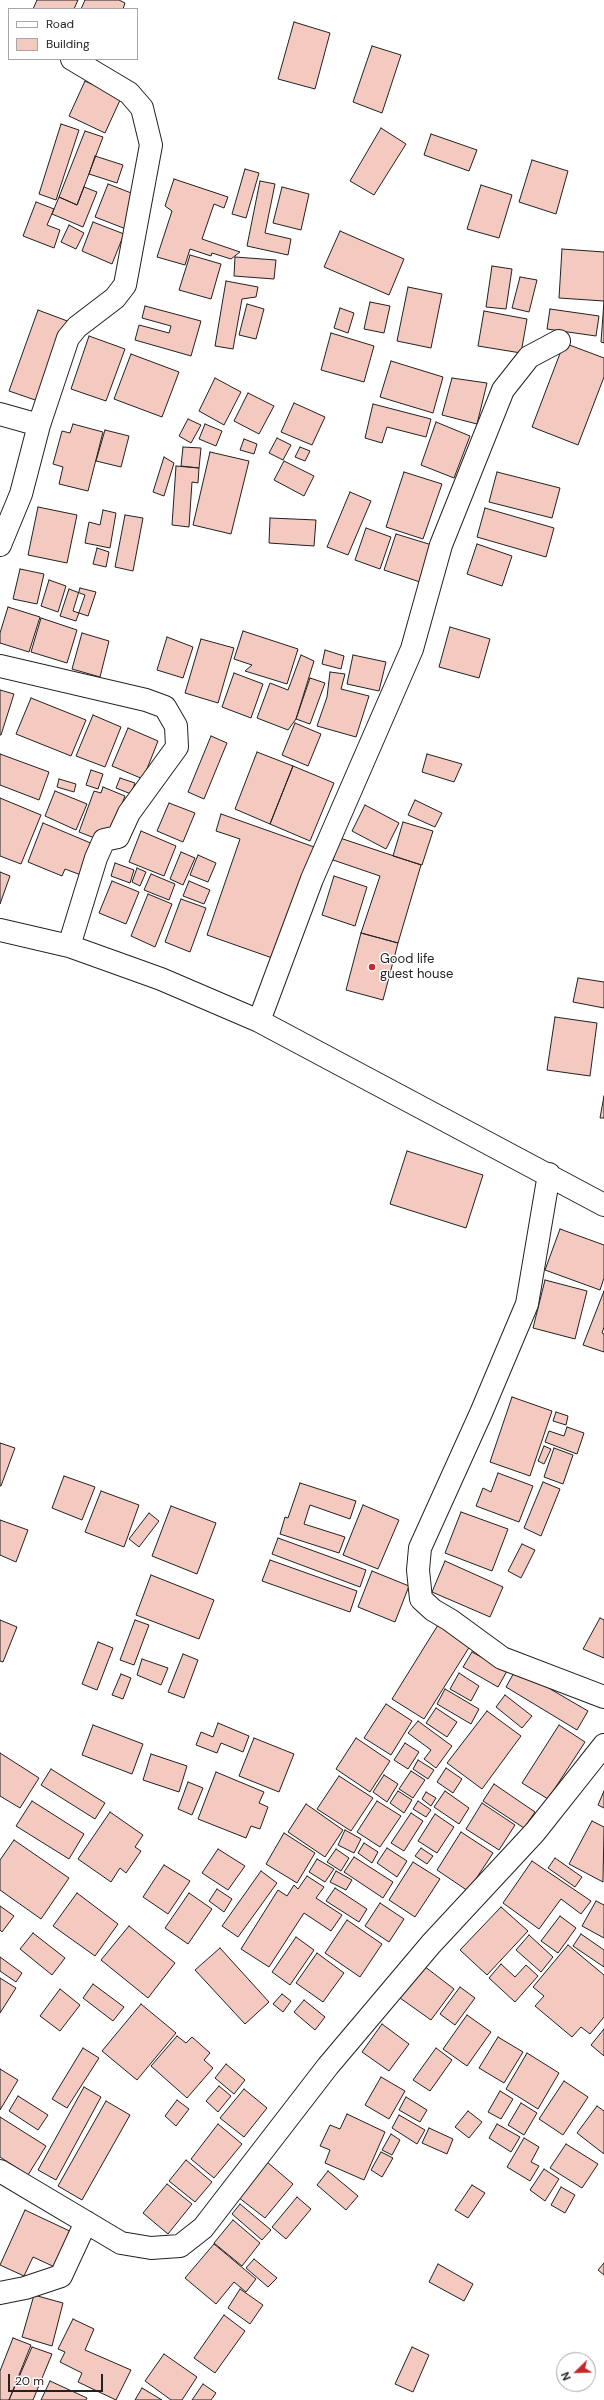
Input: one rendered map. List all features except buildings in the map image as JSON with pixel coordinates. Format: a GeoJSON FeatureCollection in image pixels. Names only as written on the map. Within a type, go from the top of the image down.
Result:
{"type":"FeatureCollection","features":[{"type":"Feature","properties":{"kind":"street"},"geometry":{"type":"LineString","coordinates":[[0,546],[21,494],[39,425],[68,338],[77,327],[114,298],[124,285],[151,145],[142,108],[129,93],[74,60]]}},
{"type":"Feature","properties":{"kind":"street"},"geometry":{"type":"LineString","coordinates":[[259,1021],[315,872],[412,649],[441,545],[503,390],[529,357],[559,341]]}},
{"type":"Feature","properties":{"kind":"street"},"geometry":{"type":"LineString","coordinates":[[0,414],[39,425]]}},
{"type":"Feature","properties":{"kind":"street"},"geometry":{"type":"LineString","coordinates":[[0,666],[146,700],[165,707],[176,726],[177,747],[129,813],[118,837],[104,840],[96,858],[69,946]]}},
{"type":"Feature","properties":{"kind":"street"},"geometry":{"type":"LineString","coordinates":[[0,930],[69,946],[161,979],[259,1021],[604,1204]]}},
{"type":"Feature","properties":{"kind":"street"},"geometry":{"type":"LineString","coordinates":[[549,1174],[527,1304],[481,1413],[420,1548],[418,1570],[421,1599],[433,1610],[450,1620],[502,1658],[604,1697]]}},
{"type":"Feature","properties":{"kind":"street"},"geometry":{"type":"LineString","coordinates":[[0,2171],[122,2243],[150,2248],[180,2246],[203,2228],[328,2066],[431,1944],[535,1832],[604,1746]]}},
{"type":"Feature","properties":{"kind":"street"},"geometry":{"type":"LineString","coordinates":[[0,2293],[26,2288],[62,2276],[86,2222]]}},
{"type":"Feature","properties":{"kind":"place","name":"Good life guest house"},"geometry":{"type":"Point","coordinates":[372,967]}}]}
